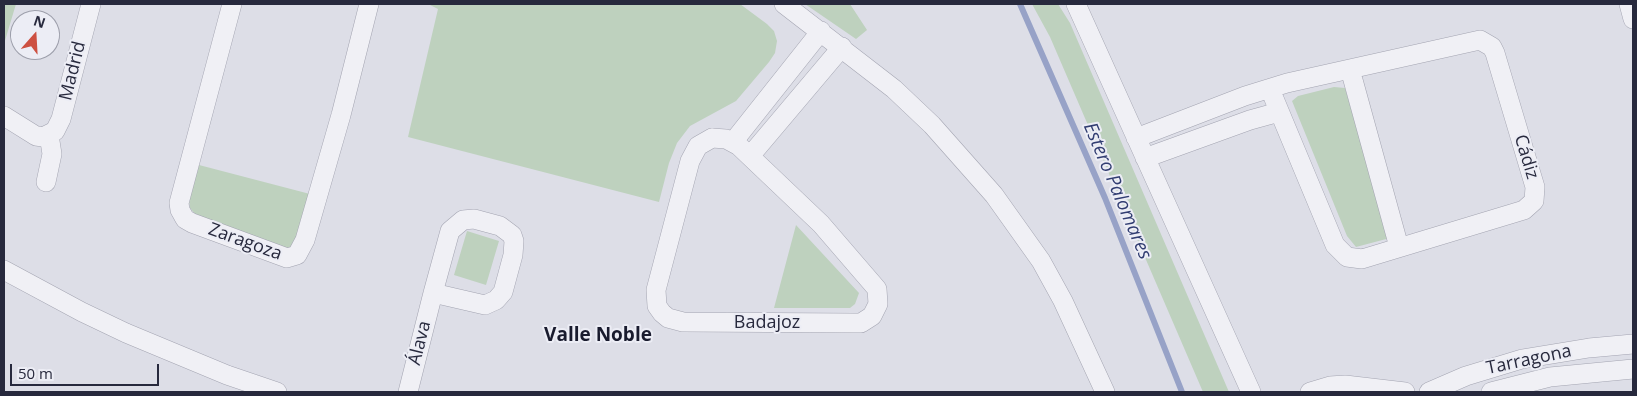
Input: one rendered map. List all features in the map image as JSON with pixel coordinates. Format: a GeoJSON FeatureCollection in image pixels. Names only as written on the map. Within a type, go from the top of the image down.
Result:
{"type":"FeatureCollection","features":[{"type":"Feature","properties":{"kind":"street","name":"Madrid"},"geometry":{"type":"LineString","coordinates":[[49,135],[59,126],[91,4]]}},
{"type":"Feature","properties":{"kind":"street","name":"Zaragoza"},"geometry":{"type":"LineString","coordinates":[[232,4],[179,203],[180,210],[185,219],[287,258],[297,255],[306,240],[341,115],[368,4]]}},
{"type":"Feature","properties":{"kind":"street"},"geometry":{"type":"LineString","coordinates":[[784,4],[842,46],[913,106],[968,164],[1000,202],[1040,262],[1063,301],[1105,392]]}},
{"type":"Feature","properties":{"kind":"street"},"geometry":{"type":"LineString","coordinates":[[1076,4],[1251,392]]}},
{"type":"Feature","properties":{"kind":"street"},"geometry":{"type":"LineString","coordinates":[[1629,4],[1633,19]]}},
{"type":"Feature","properties":{"kind":"street"},"geometry":{"type":"LineString","coordinates":[[733,142],[821,31]]}},
{"type":"Feature","properties":{"kind":"street","name":"Cádiz"},"geometry":{"type":"LineString","coordinates":[[1136,138],[1245,96],[1270,89],[1473,42],[1486,42],[1495,53],[1535,187],[1534,201],[1524,210],[1354,259],[1347,257],[1338,250],[1270,89]]}},
{"type":"Feature","properties":{"kind":"street"},"geometry":{"type":"LineString","coordinates":[[750,156],[842,46]]}},
{"type":"Feature","properties":{"kind":"street"},"geometry":{"type":"LineString","coordinates":[[1350,69],[1399,247]]}},
{"type":"Feature","properties":{"kind":"street"},"geometry":{"type":"LineString","coordinates":[[1145,158],[1250,120],[1279,112]]}},
{"type":"Feature","properties":{"kind":"street"},"geometry":{"type":"LineString","coordinates":[[4,116],[36,136],[49,135],[52,154],[46,182]]}},
{"type":"Feature","properties":{"kind":"street","name":"Badajoz"},"geometry":{"type":"LineString","coordinates":[[712,138],[733,142],[821,224],[873,282],[877,289],[878,304],[876,310],[866,320],[854,323],[683,322],[668,318],[662,313],[657,306],[656,290],[693,153],[698,146],[712,138]]}},
{"type":"Feature","properties":{"kind":"street","name":"Álava"},"geometry":{"type":"LineString","coordinates":[[408,392],[433,293],[448,236],[458,222],[474,219],[500,226],[512,235],[514,241],[513,255],[503,292],[496,300],[485,305],[433,293]]}},
{"type":"Feature","properties":{"kind":"street"},"geometry":{"type":"LineString","coordinates":[[4,270],[126,333],[227,375],[277,392]]}},
{"type":"Feature","properties":{"kind":"street","name":"Tarragona"},"geometry":{"type":"LineString","coordinates":[[1429,392],[1466,376],[1522,359],[1589,348],[1633,344]]}},
{"type":"Feature","properties":{"kind":"street","name":"Tarragona"},"geometry":{"type":"LineString","coordinates":[[1491,392],[1550,377],[1633,369]]}},
{"type":"Feature","properties":{"kind":"street"},"geometry":{"type":"LineString","coordinates":[[1310,392],[1345,384],[1405,392]]}},
{"type":"Feature","properties":{"kind":"green space"},"geometry":{"type":"Polygon","coordinates":[[[4,4],[16,4],[14,10],[10,10],[10,24],[4,44],[4,4]]]}},
{"type":"Feature","properties":{"kind":"green space"},"geometry":{"type":"Polygon","coordinates":[[[428,4],[740,4],[774,31],[777,41],[775,53],[769,62],[736,101],[690,126],[677,143],[669,163],[659,202],[408,137],[438,9],[428,4]]]}},
{"type":"Feature","properties":{"kind":"green space"},"geometry":{"type":"Polygon","coordinates":[[[805,4],[850,4],[867,30],[856,39],[805,4]]]}},
{"type":"Feature","properties":{"kind":"green space"},"geometry":{"type":"Polygon","coordinates":[[[1032,4],[1058,4],[1070,23],[1229,392],[1203,392],[1050,37],[1032,4]]]}},
{"type":"Feature","properties":{"kind":"green space"},"geometry":{"type":"Polygon","coordinates":[[[1334,87],[1345,88],[1390,238],[1356,247],[1347,236],[1292,101],[1298,96],[1334,87]]]}},
{"type":"Feature","properties":{"kind":"green space"},"geometry":{"type":"Polygon","coordinates":[[[199,165],[310,194],[296,247],[282,250],[195,214],[190,208],[189,199],[199,165]]]}},
{"type":"Feature","properties":{"kind":"green space"},"geometry":{"type":"Polygon","coordinates":[[[796,225],[859,293],[855,304],[850,308],[774,308],[796,225]]]}},
{"type":"Feature","properties":{"kind":"green space"},"geometry":{"type":"Polygon","coordinates":[[[467,231],[499,241],[486,285],[454,275],[467,231]]]}},
{"type":"Feature","properties":{"kind":"waterway","name":"Estero Palomares"},"geometry":{"type":"LineString","coordinates":[[1020,4],[1105,198],[1182,392]]}},
{"type":"Feature","properties":{"kind":"district","name":"Valle Noble"},"geometry":{"type":"Point","coordinates":[598,336]}}]}
